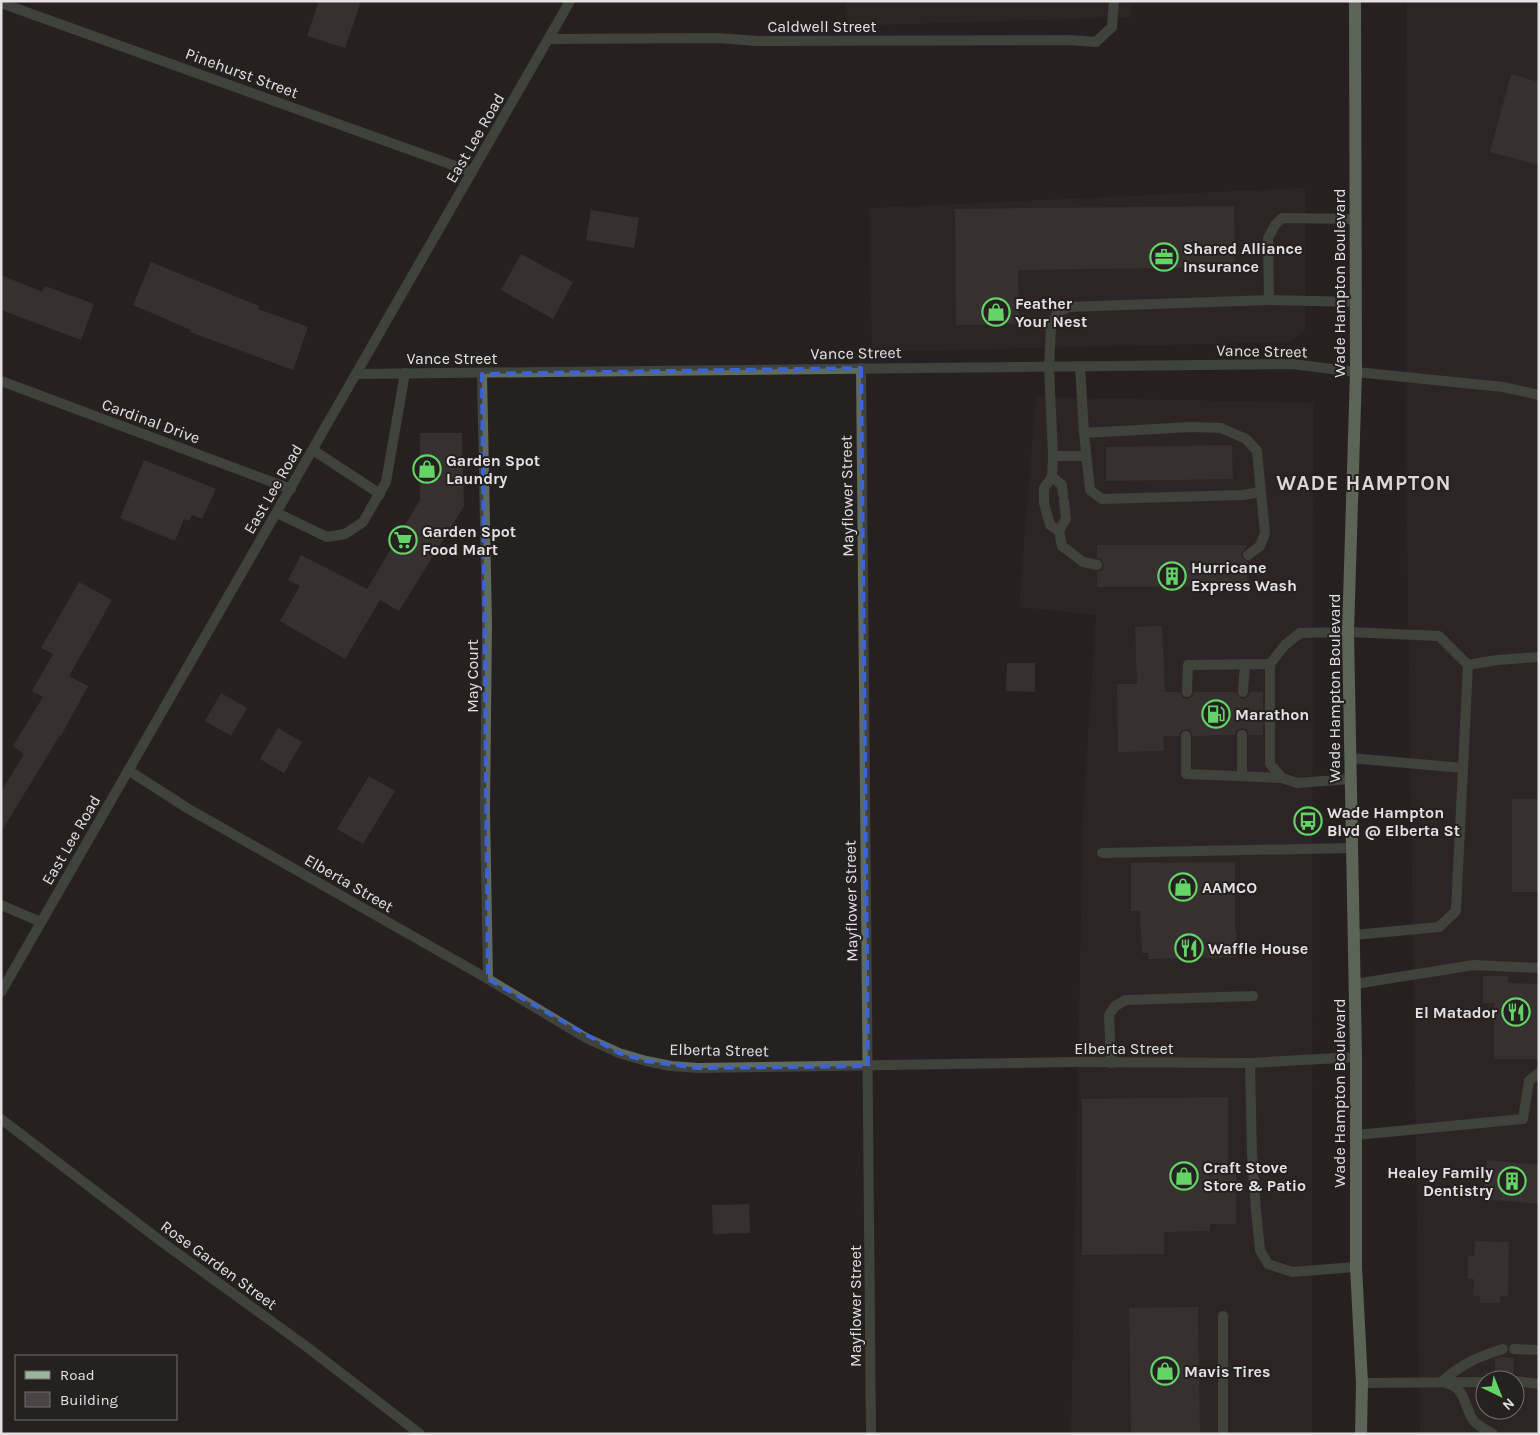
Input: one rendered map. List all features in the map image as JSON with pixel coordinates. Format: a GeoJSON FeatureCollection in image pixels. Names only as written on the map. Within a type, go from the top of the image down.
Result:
{"type":"FeatureCollection","features":[{"type":"Feature","properties":{"kind":"main road","name":"Wade Hampton Boulevard"},"geometry":{"type":"LineString","coordinates":[[1355,1],[1356,372],[1348,632],[1356,1057],[1356,1267],[1362,1383],[1361,1434]]}},
{"type":"Feature","properties":{"kind":"street","name":"East Lee Road"},"geometry":{"type":"LineString","coordinates":[[1,992],[570,1]]}},
{"type":"Feature","properties":{"kind":"street","name":"Caldwell Street"},"geometry":{"type":"LineString","coordinates":[[549,39],[698,38],[757,41],[1070,40],[1096,42],[1112,26],[1114,1]]}},
{"type":"Feature","properties":{"kind":"street","name":"Pinehurst Street"},"geometry":{"type":"LineString","coordinates":[[1,3],[472,172]]}},
{"type":"Feature","properties":{"kind":"street"},"geometry":{"type":"LineString","coordinates":[[1269,300],[1268,238],[1275,225],[1282,218],[1356,219]]}},
{"type":"Feature","properties":{"kind":"street"},"geometry":{"type":"LineString","coordinates":[[1059,531],[1050,526],[1044,503],[1044,488],[1052,477],[1053,456],[1049,367],[1051,327],[1057,313],[1068,307],[1269,300],[1356,302]]}},
{"type":"Feature","properties":{"kind":"street","name":"Vance Street"},"geometry":{"type":"LineString","coordinates":[[357,374],[1292,364],[1503,387],[1539,395]]}},
{"type":"Feature","properties":{"kind":"street"},"geometry":{"type":"LineString","coordinates":[[1080,366],[1090,490],[1102,499],[1243,495],[1260,492]]}},
{"type":"Feature","properties":{"kind":"street","name":"Mayflower Street"},"geometry":{"type":"LineString","coordinates":[[861,368],[871,1434]]}},
{"type":"Feature","properties":{"kind":"street"},"geometry":{"type":"LineString","coordinates":[[277,513],[327,537],[345,534],[363,522],[386,482],[405,373]]}},
{"type":"Feature","properties":{"kind":"street","name":"May Court"},"geometry":{"type":"LineString","coordinates":[[482,374],[487,624],[486,810],[488,979]]}},
{"type":"Feature","properties":{"kind":"street","name":"Cardinal Drive"},"geometry":{"type":"LineString","coordinates":[[1,381],[291,489]]}},
{"type":"Feature","properties":{"kind":"street"},"geometry":{"type":"LineString","coordinates":[[1084,433],[1191,427],[1222,428],[1246,439],[1257,451],[1265,533],[1260,546],[1248,555]]}},
{"type":"Feature","properties":{"kind":"street"},"geometry":{"type":"LineString","coordinates":[[313,450],[380,494]]}},
{"type":"Feature","properties":{"kind":"street"},"geometry":{"type":"LineString","coordinates":[[1053,456],[1086,456]]}},
{"type":"Feature","properties":{"kind":"street"},"geometry":{"type":"LineString","coordinates":[[1052,477],[1062,485],[1064,498],[1066,519],[1059,531],[1062,546],[1083,562],[1097,565]]}},
{"type":"Feature","properties":{"kind":"street"},"geometry":{"type":"LineString","coordinates":[[1282,778],[1270,764],[1270,664],[1285,645],[1300,633],[1348,632],[1439,636],[1468,666],[1456,911],[1438,926],[1354,935]]}},
{"type":"Feature","properties":{"kind":"street"},"geometry":{"type":"LineString","coordinates":[[1468,666],[1497,660],[1539,657]]}},
{"type":"Feature","properties":{"kind":"street"},"geometry":{"type":"LineString","coordinates":[[1243,692],[1245,664]]}},
{"type":"Feature","properties":{"kind":"street"},"geometry":{"type":"LineString","coordinates":[[1188,692],[1188,665],[1270,664]]}},
{"type":"Feature","properties":{"kind":"street"},"geometry":{"type":"LineString","coordinates":[[1242,735],[1242,776]]}},
{"type":"Feature","properties":{"kind":"street"},"geometry":{"type":"LineString","coordinates":[[1186,736],[1186,774],[1282,778],[1297,782],[1351,779]]}},
{"type":"Feature","properties":{"kind":"street"},"geometry":{"type":"LineString","coordinates":[[1350,758],[1463,768]]}},
{"type":"Feature","properties":{"kind":"street","name":"Elberta Street"},"geometry":{"type":"LineString","coordinates":[[128,770],[187,808],[488,979],[586,1038],[619,1053],[646,1061],[671,1066],[698,1068],[1075,1062],[1250,1064],[1356,1057]]}},
{"type":"Feature","properties":{"kind":"street"},"geometry":{"type":"LineString","coordinates":[[1102,854],[1352,848]]}},
{"type":"Feature","properties":{"kind":"street"},"geometry":{"type":"LineString","coordinates":[[1,905],[41,922]]}},
{"type":"Feature","properties":{"kind":"street"},"geometry":{"type":"LineString","coordinates":[[1355,984],[1474,965],[1539,968]]}},
{"type":"Feature","properties":{"kind":"street"},"geometry":{"type":"LineString","coordinates":[[1111,1063],[1109,1015],[1115,1006],[1126,1000],[1253,996]]}},
{"type":"Feature","properties":{"kind":"street"},"geometry":{"type":"LineString","coordinates":[[1250,1064],[1252,1153],[1260,1250],[1268,1264],[1292,1272],[1356,1267]]}},
{"type":"Feature","properties":{"kind":"street"},"geometry":{"type":"LineString","coordinates":[[1356,1135],[1523,1119],[1530,1081],[1539,1073]]}},
{"type":"Feature","properties":{"kind":"street","name":"Rose Garden Street"},"geometry":{"type":"LineString","coordinates":[[1,1119],[162,1242],[307,1347],[420,1434]]}},
{"type":"Feature","properties":{"kind":"street"},"geometry":{"type":"LineString","coordinates":[[1223,1316],[1223,1434]]}},
{"type":"Feature","properties":{"kind":"street"},"geometry":{"type":"LineString","coordinates":[[1440,1382],[1476,1358],[1509,1349],[1539,1350]]}},
{"type":"Feature","properties":{"kind":"street"},"geometry":{"type":"LineString","coordinates":[[1440,1382],[1454,1385],[1464,1397],[1474,1421],[1492,1434]]}},
{"type":"Feature","properties":{"kind":"street"},"geometry":{"type":"LineString","coordinates":[[1362,1383],[1475,1382]]}},
{"type":"Feature","properties":{"kind":"street"},"geometry":{"type":"LineString","coordinates":[[1525,1382],[1539,1384]]}},
{"type":"Feature","properties":{"kind":"highlighted area"},"geometry":{"type":"Polygon","coordinates":[[[861,368],[868,1066],[698,1068],[646,1061],[619,1053],[488,979],[482,374],[861,368]]]}},
{"type":"Feature","properties":{"kind":"shaded area"},"geometry":{"type":"Polygon","coordinates":[[[845,1],[1132,1],[1131,17],[848,26],[845,1]]]}},
{"type":"Feature","properties":{"kind":"shaded area"},"geometry":{"type":"Polygon","coordinates":[[[1407,1],[1539,1],[1539,1434],[1420,1434],[1406,457],[1407,1]]]}},
{"type":"Feature","properties":{"kind":"shaded area"},"geometry":{"type":"Polygon","coordinates":[[[1305,188],[1305,330],[1291,342],[872,352],[869,208],[1305,188]]]}},
{"type":"Feature","properties":{"kind":"shaded area"},"geometry":{"type":"Polygon","coordinates":[[[1036,397],[1313,403],[1312,1434],[1071,1434],[1083,815],[1096,615],[1019,607],[1036,397]]]}},
{"type":"Feature","properties":{"kind":"building"},"geometry":{"type":"Polygon","coordinates":[[[319,1],[361,1],[345,48],[307,36],[319,1]]]}},
{"type":"Feature","properties":{"kind":"building"},"geometry":{"type":"Polygon","coordinates":[[[1511,74],[1539,82],[1539,165],[1490,152],[1511,74]]]}},
{"type":"Feature","properties":{"kind":"building"},"geometry":{"type":"Polygon","coordinates":[[[1234,206],[1235,267],[1018,270],[1019,324],[956,325],[955,209],[1234,206]]]}},
{"type":"Feature","properties":{"kind":"building"},"geometry":{"type":"Polygon","coordinates":[[[591,210],[639,218],[634,248],[586,240],[591,210]]]}},
{"type":"Feature","properties":{"kind":"building"},"geometry":{"type":"Polygon","coordinates":[[[521,254],[573,282],[553,319],[501,290],[521,254]]]}},
{"type":"Feature","properties":{"kind":"building"},"geometry":{"type":"Polygon","coordinates":[[[151,262],[259,306],[258,309],[308,327],[293,370],[190,332],[191,330],[133,305],[151,262]]]}},
{"type":"Feature","properties":{"kind":"building"},"geometry":{"type":"Polygon","coordinates":[[[1,275],[42,292],[45,286],[94,304],[81,340],[1,310],[1,275]]]}},
{"type":"Feature","properties":{"kind":"building"},"geometry":{"type":"Polygon","coordinates":[[[420,433],[462,433],[464,506],[399,611],[380,600],[345,659],[280,621],[300,586],[288,580],[301,555],[367,589],[420,500],[420,433]]]}},
{"type":"Feature","properties":{"kind":"building"},"geometry":{"type":"Polygon","coordinates":[[[1232,445],[1233,479],[1106,481],[1106,447],[1232,445]]]}},
{"type":"Feature","properties":{"kind":"building"},"geometry":{"type":"Polygon","coordinates":[[[144,460],[216,489],[202,519],[192,515],[189,521],[184,519],[175,541],[120,518],[144,460]]]}},
{"type":"Feature","properties":{"kind":"building","name":"Hurricane Express Wash"},"geometry":{"type":"Polygon","coordinates":[[[1097,545],[1247,545],[1241,555],[1248,562],[1247,586],[1097,587],[1097,572],[1102,570],[1104,566],[1102,560],[1097,558],[1097,545]]]}},
{"type":"Feature","properties":{"kind":"building"},"geometry":{"type":"Polygon","coordinates":[[[79,582],[112,600],[69,676],[88,686],[61,736],[1,832],[1,792],[24,754],[13,746],[43,697],[32,691],[53,654],[41,648],[79,582]]]}},
{"type":"Feature","properties":{"kind":"building"},"geometry":{"type":"Polygon","coordinates":[[[1162,626],[1165,692],[1180,692],[1183,698],[1187,699],[1193,696],[1194,692],[1236,692],[1243,699],[1250,692],[1263,692],[1263,735],[1249,735],[1246,729],[1242,728],[1236,731],[1235,735],[1193,736],[1190,730],[1186,729],[1180,732],[1179,736],[1163,736],[1164,751],[1118,752],[1117,684],[1137,684],[1135,627],[1162,626]]]}},
{"type":"Feature","properties":{"kind":"building"},"geometry":{"type":"Polygon","coordinates":[[[1007,663],[1035,663],[1035,692],[1006,691],[1007,663]]]}},
{"type":"Feature","properties":{"kind":"building"},"geometry":{"type":"Polygon","coordinates":[[[221,693],[247,708],[231,736],[205,721],[221,693]]]}},
{"type":"Feature","properties":{"kind":"building"},"geometry":{"type":"Polygon","coordinates":[[[278,728],[302,742],[284,773],[260,759],[278,728]]]}},
{"type":"Feature","properties":{"kind":"building"},"geometry":{"type":"Polygon","coordinates":[[[369,776],[395,791],[363,844],[337,829],[369,776]]]}},
{"type":"Feature","properties":{"kind":"building"},"geometry":{"type":"Polygon","coordinates":[[[1512,799],[1539,799],[1539,892],[1512,892],[1512,799]]]}},
{"type":"Feature","properties":{"kind":"building"},"geometry":{"type":"Polygon","coordinates":[[[1235,862],[1237,957],[1148,959],[1149,953],[1142,953],[1140,911],[1131,911],[1131,863],[1235,862]]]}},
{"type":"Feature","properties":{"kind":"building","name":"El Matador"},"geometry":{"type":"Polygon","coordinates":[[[1483,976],[1508,976],[1508,983],[1539,984],[1539,1059],[1494,1059],[1494,1003],[1483,1003],[1483,976]]]}},
{"type":"Feature","properties":{"kind":"building","name":"Craft Stove Store & Patio"},"geometry":{"type":"Polygon","coordinates":[[[1228,1097],[1228,1164],[1236,1164],[1236,1224],[1210,1224],[1210,1231],[1164,1232],[1164,1254],[1082,1255],[1082,1099],[1228,1097]]]}},
{"type":"Feature","properties":{"kind":"building","name":"Healey Family Dentistry"},"geometry":{"type":"Polygon","coordinates":[[[1487,1160],[1539,1165],[1539,1204],[1483,1199],[1487,1160]]]}},
{"type":"Feature","properties":{"kind":"building"},"geometry":{"type":"Polygon","coordinates":[[[749,1204],[750,1233],[713,1234],[712,1205],[749,1204]]]}},
{"type":"Feature","properties":{"kind":"building"},"geometry":{"type":"Polygon","coordinates":[[[1475,1241],[1509,1242],[1508,1296],[1500,1296],[1500,1303],[1480,1303],[1480,1296],[1473,1296],[1474,1279],[1468,1279],[1468,1256],[1474,1256],[1475,1241]]]}},
{"type":"Feature","properties":{"kind":"building","name":"Mavis Tires"},"geometry":{"type":"Polygon","coordinates":[[[1198,1307],[1200,1434],[1131,1434],[1129,1308],[1198,1307]]]}},
{"type":"Feature","properties":{"kind":"building"},"geometry":{"type":"Polygon","coordinates":[[[1500,1357],[1514,1358],[1513,1370],[1495,1370],[1495,1359],[1500,1357]]]}},
{"type":"Feature","properties":{"kind":"place","name":"Shared Alliance Insurance"},"geometry":{"type":"Point","coordinates":[1164,257]}},
{"type":"Feature","properties":{"kind":"place","name":"Feather Your Nest"},"geometry":{"type":"Point","coordinates":[996,312]}},
{"type":"Feature","properties":{"kind":"place","name":"Garden Spot Laundry"},"geometry":{"type":"Point","coordinates":[427,469]}},
{"type":"Feature","properties":{"kind":"place","name":"Garden Spot Food Mart"},"geometry":{"type":"Point","coordinates":[403,540]}},
{"type":"Feature","properties":{"kind":"place","name":"Hurricane Express Wash"},"geometry":{"type":"Point","coordinates":[1172,576]}},
{"type":"Feature","properties":{"kind":"place","name":"Marathon"},"geometry":{"type":"Point","coordinates":[1216,714]}},
{"type":"Feature","properties":{"kind":"place","name":"Wade Hampton Blvd @ Elberta St"},"geometry":{"type":"Point","coordinates":[1308,821]}},
{"type":"Feature","properties":{"kind":"place","name":"AAMCO"},"geometry":{"type":"Point","coordinates":[1183,887]}},
{"type":"Feature","properties":{"kind":"place","name":"Waffle House"},"geometry":{"type":"Point","coordinates":[1189,948]}},
{"type":"Feature","properties":{"kind":"place","name":"El Matador"},"geometry":{"type":"Point","coordinates":[1516,1012]}},
{"type":"Feature","properties":{"kind":"place","name":"Craft Stove Store & Patio"},"geometry":{"type":"Point","coordinates":[1184,1176]}},
{"type":"Feature","properties":{"kind":"place","name":"Healey Family Dentistry"},"geometry":{"type":"Point","coordinates":[1512,1181]}},
{"type":"Feature","properties":{"kind":"place","name":"Mavis Tires"},"geometry":{"type":"Point","coordinates":[1165,1371]}},
{"type":"Feature","properties":{"kind":"district","name":"WADE HAMPTON"},"geometry":{"type":"Point","coordinates":[1364,483]}}]}
